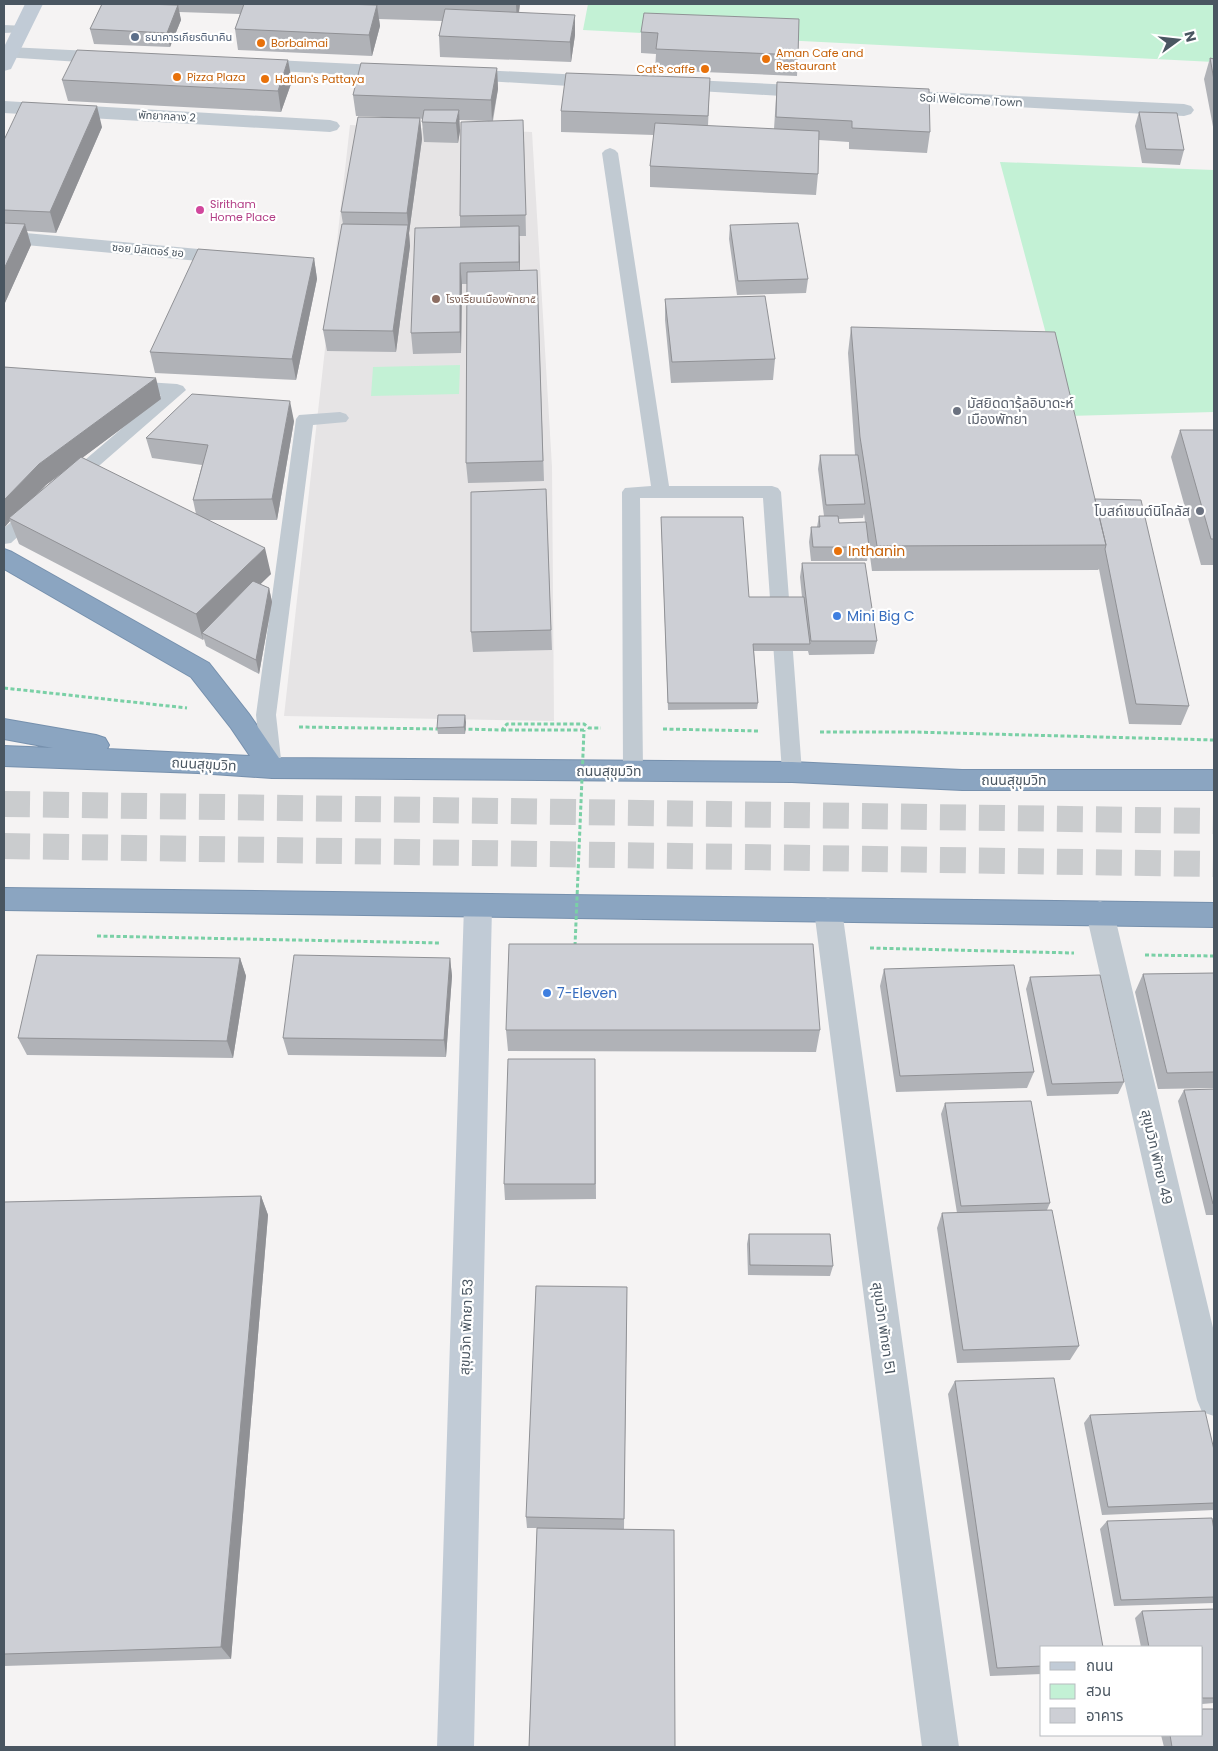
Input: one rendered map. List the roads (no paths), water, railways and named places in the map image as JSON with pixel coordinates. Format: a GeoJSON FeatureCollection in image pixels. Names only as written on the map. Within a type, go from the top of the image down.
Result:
{"type":"FeatureCollection","features":[{"type":"Feature","properties":{"kind":"highway"},"geometry":{"type":"LineString","coordinates":[[4,558],[200,670],[240,721],[272,768]]}},
{"type":"Feature","properties":{"kind":"highway"},"geometry":{"type":"LineString","coordinates":[[4,729],[198,763]]}},
{"type":"Feature","properties":{"kind":"highway","name":"ถนนสุขุมวิท"},"geometry":{"type":"LineString","coordinates":[[5,756],[198,763],[272,768],[792,772],[962,780],[1214,780]]}},
{"type":"Feature","properties":{"kind":"highway"},"geometry":{"type":"LineString","coordinates":[[4,899],[1214,915]]}},
{"type":"Feature","properties":{"kind":"street"},"geometry":{"type":"LineString","coordinates":[[34,4],[13,29],[7,59],[129,59]]}},
{"type":"Feature","properties":{"kind":"street"},"geometry":{"type":"LineString","coordinates":[[238,64],[418,73]]}},
{"type":"Feature","properties":{"kind":"street"},"geometry":{"type":"LineString","coordinates":[[437,74],[616,83]]}},
{"type":"Feature","properties":{"kind":"street"},"geometry":{"type":"LineString","coordinates":[[656,84],[835,93]]}},
{"type":"Feature","properties":{"kind":"street","name":"Soi Welcome Town"},"geometry":{"type":"LineString","coordinates":[[875,95],[1184,110]]}},
{"type":"Feature","properties":{"kind":"street","name":"พัทยากลาง 2"},"geometry":{"type":"LineString","coordinates":[[4,107],[330,126]]}},
{"type":"Feature","properties":{"kind":"street","name":"ซอย มิสเตอร์ ชอ"},"geometry":{"type":"LineString","coordinates":[[4,237],[252,260]]}},
{"type":"Feature","properties":{"kind":"street","name":"สุขุมวิท พัทยา 53"},"geometry":{"type":"LineString","coordinates":[[455,1747],[478,906]]}},
{"type":"Feature","properties":{"kind":"street","name":"สุขุมวิท พัทยา 51"},"geometry":{"type":"LineString","coordinates":[[828,910],[941,1747]]}},
{"type":"Feature","properties":{"kind":"street","name":"สุขุมวิท พัทยา 49"},"geometry":{"type":"LineString","coordinates":[[1100,913],[1214,1400]]}},
{"type":"Feature","properties":{"kind":"lane"},"geometry":{"type":"LineString","coordinates":[[610,153],[661,492]]}},
{"type":"Feature","properties":{"kind":"lane"},"geometry":{"type":"LineString","coordinates":[[4,538],[177,390],[110,386]]}},
{"type":"Feature","properties":{"kind":"lane"},"geometry":{"type":"LineString","coordinates":[[272,768],[266,714],[305,419],[340,418]]}},
{"type":"Feature","properties":{"kind":"lane"},"geometry":{"type":"LineString","coordinates":[[632,771],[631,492],[772,492],[792,772]]}},
{"type":"Feature","properties":{"kind":"tunnel"},"geometry":{"type":"LineString","coordinates":[[4,804],[1214,821]]}},
{"type":"Feature","properties":{"kind":"tunnel"},"geometry":{"type":"LineString","coordinates":[[4,846],[1214,864]]}},
{"type":"Feature","properties":{"kind":"place","name":"ธนาคารเกียรตินาคิน"},"geometry":{"type":"Point","coordinates":[135,37]}},
{"type":"Feature","properties":{"kind":"place","name":"Borbaimai"},"geometry":{"type":"Point","coordinates":[261,43]}},
{"type":"Feature","properties":{"kind":"place","name":"Aman Cafe and Restaurant"},"geometry":{"type":"Point","coordinates":[766,59]}},
{"type":"Feature","properties":{"kind":"place","name":"Cat's caffe"},"geometry":{"type":"Point","coordinates":[705,69]}},
{"type":"Feature","properties":{"kind":"place","name":"Pizza Plaza"},"geometry":{"type":"Point","coordinates":[177,77]}},
{"type":"Feature","properties":{"kind":"place","name":"Hatlan's Pattaya"},"geometry":{"type":"Point","coordinates":[265,79]}},
{"type":"Feature","properties":{"kind":"place","name":"Siritham Home Place"},"geometry":{"type":"Point","coordinates":[200,210]}},
{"type":"Feature","properties":{"kind":"place","name":"โรงเรียนเมืองพัทยา๕"},"geometry":{"type":"Point","coordinates":[436,299]}},
{"type":"Feature","properties":{"kind":"place","name":"มัสยิดดารุ้ลอิบาดะห์ เมืองพัทยา"},"geometry":{"type":"Point","coordinates":[957,411]}},
{"type":"Feature","properties":{"kind":"place","name":"โบสถ์เซนต์นิโคลัส"},"geometry":{"type":"Point","coordinates":[1200,511]}},
{"type":"Feature","properties":{"kind":"place","name":"Inthanin"},"geometry":{"type":"Point","coordinates":[838,551]}},
{"type":"Feature","properties":{"kind":"place","name":"Mini Big C"},"geometry":{"type":"Point","coordinates":[837,616]}},
{"type":"Feature","properties":{"kind":"place","name":"7-Eleven"},"geometry":{"type":"Point","coordinates":[547,993]}}]}
